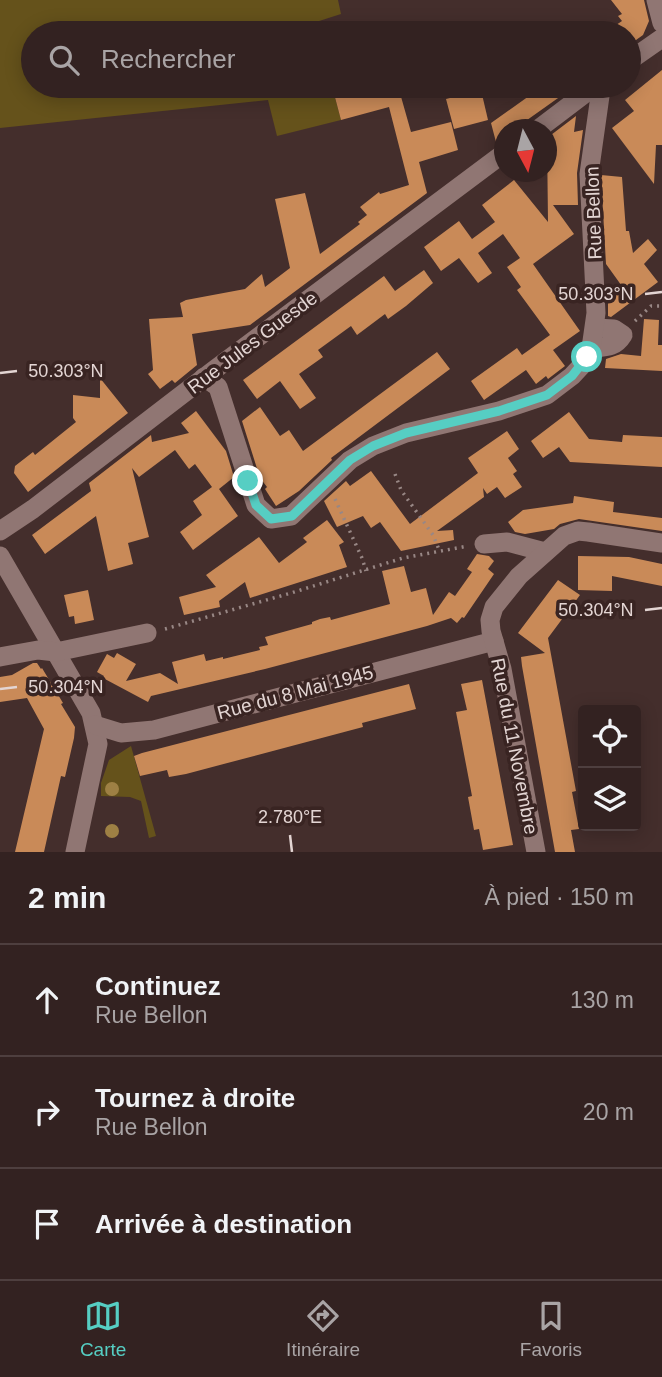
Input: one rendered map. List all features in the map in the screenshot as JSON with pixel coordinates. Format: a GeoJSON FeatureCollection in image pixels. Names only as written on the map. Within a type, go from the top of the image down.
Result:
{"type":"FeatureCollection","features":[{"type":"Feature","properties":{"kind":"street"},"geometry":{"type":"LineString","coordinates":[[656,0],[662,23]]}},
{"type":"Feature","properties":{"kind":"street"},"geometry":{"type":"LineString","coordinates":[[641,53],[662,38]]}},
{"type":"Feature","properties":{"kind":"street"},"geometry":{"type":"LineString","coordinates":[[551,119],[578,98]]}},
{"type":"Feature","properties":{"kind":"street","name":"Rue Bellon"},"geometry":{"type":"LineString","coordinates":[[588,355],[595,328],[596,285],[589,174],[600,98]]}},
{"type":"Feature","properties":{"kind":"street","name":"Rue Jules Guesde"},"geometry":{"type":"LineString","coordinates":[[0,531],[33,509],[204,377],[494,161]]}},
{"type":"Feature","properties":{"kind":"street"},"geometry":{"type":"LineString","coordinates":[[204,377],[218,387],[256,505],[271,519],[292,516],[350,460],[373,446],[406,433],[499,411],[547,395],[572,376],[588,355],[618,343],[623,335],[614,329],[595,328]]}},
{"type":"Feature","properties":{"kind":"street","name":"Rue du 11 Novembre"},"geometry":{"type":"LineString","coordinates":[[536,852],[502,669],[490,620],[494,607],[519,576],[564,536],[578,531],[662,543]]}},
{"type":"Feature","properties":{"kind":"street"},"geometry":{"type":"LineString","coordinates":[[484,544],[507,542],[545,552]]}},
{"type":"Feature","properties":{"kind":"street"},"geometry":{"type":"LineString","coordinates":[[0,556],[91,713],[95,725],[98,744],[75,852]]}},
{"type":"Feature","properties":{"kind":"street"},"geometry":{"type":"LineString","coordinates":[[0,657],[38,650],[56,652],[147,633]]}},
{"type":"Feature","properties":{"kind":"street","name":"Rue du 8 Mai 1945"},"geometry":{"type":"LineString","coordinates":[[95,725],[121,733],[154,730],[494,641]]}},
{"type":"Feature","properties":{"kind":"path"},"geometry":{"type":"LineString","coordinates":[[623,335],[651,306],[662,306]]}},
{"type":"Feature","properties":{"kind":"path"},"geometry":{"type":"LineString","coordinates":[[395,474],[401,490],[433,535],[440,552]]}},
{"type":"Feature","properties":{"kind":"path"},"geometry":{"type":"LineString","coordinates":[[328,481],[366,571]]}},
{"type":"Feature","properties":{"kind":"path"},"geometry":{"type":"LineString","coordinates":[[147,633],[186,625],[403,558],[484,544]]}},
{"type":"Feature","properties":{"kind":"shaded area"},"geometry":{"type":"Polygon","coordinates":[[[0,0],[338,0],[341,14],[319,21],[21,21],[21,98],[335,98],[341,120],[277,136],[268,100],[0,128],[0,0]]]}},
{"type":"Feature","properties":{"kind":"shaded area"},"geometry":{"type":"Polygon","coordinates":[[[131,746],[156,836],[149,838],[141,801],[130,797],[101,796],[101,783],[109,760],[131,746]]]}},
{"type":"Feature","properties":{"kind":"building"},"geometry":{"type":"Polygon","coordinates":[[[611,0],[644,0],[649,21],[643,35],[641,36],[641,21],[622,21],[618,16],[622,14],[611,0]]]}},
{"type":"Feature","properties":{"kind":"building"},"geometry":{"type":"Polygon","coordinates":[[[662,70],[662,145],[656,145],[654,184],[612,128],[634,111],[625,100],[641,98],[641,87],[662,70]]]}},
{"type":"Feature","properties":{"kind":"building"},"geometry":{"type":"Polygon","coordinates":[[[335,98],[401,98],[411,132],[451,122],[458,150],[419,162],[427,193],[250,325],[192,334],[197,365],[175,383],[172,380],[160,389],[148,374],[153,370],[149,319],[183,317],[180,303],[186,300],[245,289],[262,274],[265,287],[290,268],[275,199],[305,193],[320,254],[360,224],[358,222],[367,215],[360,207],[379,192],[380,194],[409,185],[389,107],[341,120],[335,98]]]}},
{"type":"Feature","properties":{"kind":"building"},"geometry":{"type":"Polygon","coordinates":[[[483,98],[488,120],[454,129],[446,99],[483,98]]]}},
{"type":"Feature","properties":{"kind":"building"},"geometry":{"type":"Polygon","coordinates":[[[526,98],[558,98],[528,119],[497,119],[526,98]]]}},
{"type":"Feature","properties":{"kind":"building"},"geometry":{"type":"Polygon","coordinates":[[[576,116],[574,132],[583,130],[577,173],[578,205],[553,205],[574,234],[533,264],[580,331],[553,350],[565,366],[548,379],[546,376],[536,384],[526,370],[484,400],[471,381],[517,348],[522,355],[550,335],[517,290],[521,287],[507,267],[520,258],[503,234],[478,253],[492,273],[478,283],[459,258],[441,271],[424,247],[459,221],[472,239],[495,222],[482,205],[511,182],[516,182],[548,222],[548,182],[557,182],[557,130],[576,116]]]}},
{"type":"Feature","properties":{"kind":"building"},"geometry":{"type":"Polygon","coordinates":[[[601,175],[622,177],[626,231],[629,231],[633,253],[648,239],[657,250],[644,264],[658,282],[611,317],[608,316],[608,300],[624,289],[606,264],[601,175]]]}},
{"type":"Feature","properties":{"kind":"building"},"geometry":{"type":"Polygon","coordinates":[[[424,270],[433,283],[406,306],[388,319],[385,314],[357,335],[351,326],[318,350],[323,357],[299,374],[316,398],[300,409],[280,381],[257,399],[243,380],[384,276],[395,291],[424,270]]]}},
{"type":"Feature","properties":{"kind":"building"},"geometry":{"type":"Polygon","coordinates":[[[644,319],[659,320],[658,345],[662,345],[662,371],[605,368],[606,359],[621,354],[641,356],[644,319]]]}},
{"type":"Feature","properties":{"kind":"building"},"geometry":{"type":"Polygon","coordinates":[[[437,352],[450,369],[331,458],[332,460],[299,491],[276,506],[260,478],[242,421],[260,407],[280,436],[289,430],[303,451],[437,352]]]}},
{"type":"Feature","properties":{"kind":"building"},"geometry":{"type":"Polygon","coordinates":[[[100,378],[128,413],[28,492],[14,473],[15,466],[33,452],[35,455],[76,422],[73,418],[73,395],[100,398],[100,378]]]}},
{"type":"Feature","properties":{"kind":"building"},"geometry":{"type":"Polygon","coordinates":[[[196,411],[226,451],[234,477],[219,489],[238,516],[193,550],[180,532],[202,515],[193,501],[212,487],[195,464],[189,469],[175,450],[139,477],[132,468],[149,537],[128,543],[133,564],[108,571],[96,516],[45,554],[32,535],[91,491],[89,483],[151,435],[152,442],[189,433],[181,423],[196,411]]]}},
{"type":"Feature","properties":{"kind":"building"},"geometry":{"type":"Polygon","coordinates":[[[569,412],[589,439],[622,442],[623,435],[662,437],[662,467],[570,462],[559,447],[543,458],[531,441],[569,412]]]}},
{"type":"Feature","properties":{"kind":"building"},"geometry":{"type":"Polygon","coordinates":[[[507,431],[519,449],[508,458],[517,471],[513,474],[522,487],[505,498],[497,487],[487,494],[483,488],[484,497],[437,531],[453,530],[454,540],[401,551],[380,522],[371,528],[363,516],[337,527],[324,501],[346,481],[350,486],[371,471],[410,524],[478,473],[468,458],[507,431]]]}},
{"type":"Feature","properties":{"kind":"building"},"geometry":{"type":"Polygon","coordinates":[[[574,496],[614,502],[613,512],[662,518],[662,531],[579,519],[560,524],[554,529],[525,534],[515,532],[508,522],[523,510],[573,503],[574,496]]]}},
{"type":"Feature","properties":{"kind":"building"},"geometry":{"type":"Polygon","coordinates":[[[327,520],[344,542],[339,545],[347,567],[250,598],[245,582],[219,601],[220,607],[184,615],[179,597],[216,587],[206,575],[259,537],[279,563],[307,542],[303,538],[327,520]]]}},
{"type":"Feature","properties":{"kind":"building"},"geometry":{"type":"Polygon","coordinates":[[[477,554],[489,556],[494,561],[488,569],[494,574],[464,618],[457,623],[451,618],[265,669],[151,696],[148,702],[103,678],[104,676],[97,672],[107,654],[114,658],[117,653],[136,664],[126,681],[160,673],[178,684],[172,662],[204,654],[206,661],[223,659],[260,650],[259,647],[268,645],[265,637],[312,624],[320,619],[330,617],[331,620],[390,604],[382,571],[404,566],[411,592],[426,588],[433,615],[449,592],[455,596],[472,572],[467,569],[477,554]]]}},
{"type":"Feature","properties":{"kind":"building"},"geometry":{"type":"Polygon","coordinates":[[[578,556],[629,557],[662,564],[662,586],[612,576],[612,591],[578,590],[578,556]]]}},
{"type":"Feature","properties":{"kind":"building"},"geometry":{"type":"Polygon","coordinates":[[[558,580],[580,595],[548,638],[576,791],[572,792],[578,829],[571,830],[575,852],[555,852],[522,666],[521,657],[545,653],[518,633],[558,580]]]}},
{"type":"Feature","properties":{"kind":"building"},"geometry":{"type":"Polygon","coordinates":[[[88,590],[94,620],[75,624],[74,616],[69,617],[64,595],[88,590]]]}},
{"type":"Feature","properties":{"kind":"building"},"geometry":{"type":"Polygon","coordinates":[[[33,663],[42,668],[63,703],[61,704],[75,727],[74,738],[65,777],[61,776],[44,852],[15,852],[44,729],[27,698],[0,702],[0,677],[12,675],[33,663]]]}},
{"type":"Feature","properties":{"kind":"building"},"geometry":{"type":"Polygon","coordinates":[[[482,680],[513,845],[483,850],[479,829],[474,830],[468,797],[472,796],[456,712],[467,710],[461,684],[482,680]]]}},
{"type":"Feature","properties":{"kind":"building"},"geometry":{"type":"Polygon","coordinates":[[[409,684],[416,709],[362,723],[363,727],[186,774],[169,777],[167,770],[140,776],[134,756],[142,753],[409,684]]]}},
{"type":"Feature","properties":{"kind":"route"},"geometry":{"type":"LineString","coordinates":[[248,481],[256,505],[271,519],[292,516],[350,460],[373,446],[406,433],[499,411],[547,395],[572,376],[587,357]]}}]}
